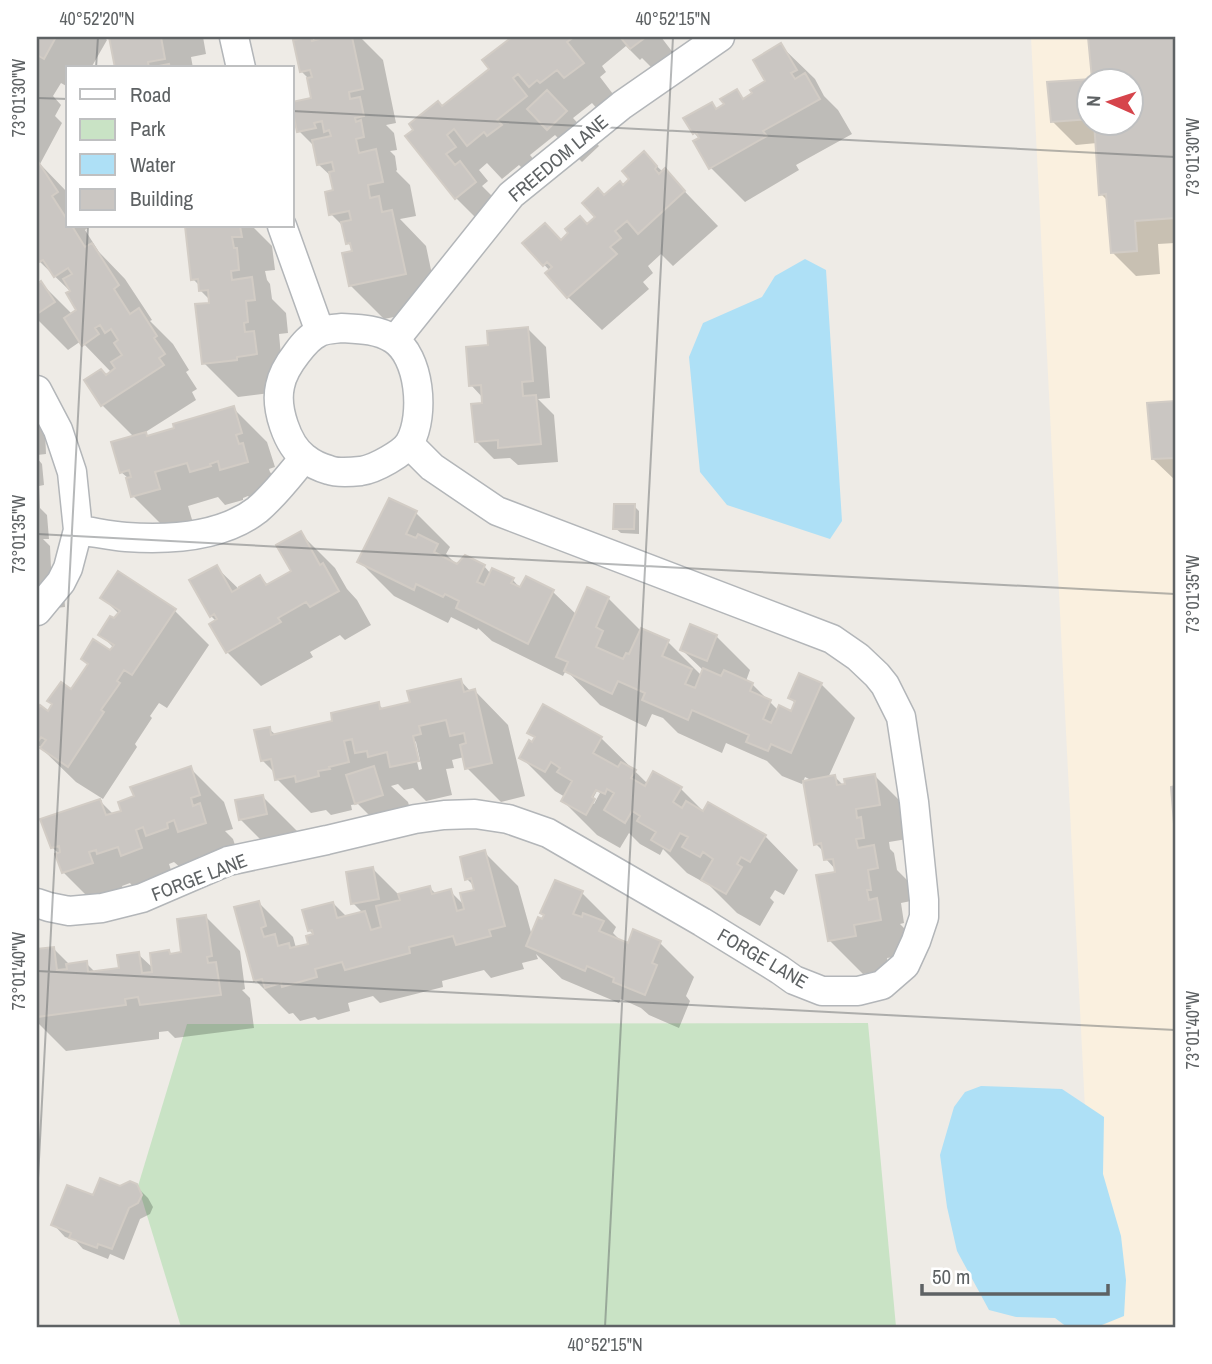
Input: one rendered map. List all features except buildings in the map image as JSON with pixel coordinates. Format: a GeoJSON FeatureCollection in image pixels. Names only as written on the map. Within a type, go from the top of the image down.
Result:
{"type":"FeatureCollection","features":[{"type":"Feature","properties":{"kind":"street"},"geometry":{"type":"LineString","coordinates":[[234,37],[241,66]]}},
{"type":"Feature","properties":{"kind":"street","name":"FREEDOM LANE"},"geometry":{"type":"LineString","coordinates":[[395,340],[511,195],[622,105],[720,37]]}},
{"type":"Feature","properties":{"kind":"street"},"geometry":{"type":"LineString","coordinates":[[283,228],[320,332]]}},
{"type":"Feature","properties":{"kind":"street"},"geometry":{"type":"LineString","coordinates":[[341,328],[379,332],[395,340],[405,351],[418,382],[419,404],[415,430],[409,444],[385,462],[363,471],[331,471],[304,458],[289,438],[281,418],[280,385],[292,359],[304,343],[320,332],[341,328]]}},
{"type":"Feature","properties":{"kind":"street"},"geometry":{"type":"LineString","coordinates":[[37,390],[58,430],[72,472],[78,530],[71,559],[61,582],[37,611]]}},
{"type":"Feature","properties":{"kind":"street","name":"FORGE LANE"},"geometry":{"type":"LineString","coordinates":[[37,902],[69,911],[103,908],[142,898],[228,862],[415,819],[475,814],[508,819],[548,833],[702,922],[794,980],[822,991],[858,991],[881,985],[905,965],[924,917],[924,900],[914,802],[901,717],[877,675],[858,657],[832,639],[497,511],[432,467],[409,444]]}},
{"type":"Feature","properties":{"kind":"street"},"geometry":{"type":"LineString","coordinates":[[78,530],[125,537],[171,537],[199,534],[233,524],[256,510],[278,490],[304,458]]}},
{"type":"Feature","properties":{"kind":"shaded area"},"geometry":{"type":"Polygon","coordinates":[[[1031,37],[1175,37],[1175,1327],[1096,1327],[1031,37]]]}},
{"type":"Feature","properties":{"kind":"green space"},"geometry":{"type":"Polygon","coordinates":[[[868,1023],[896,1327],[181,1327],[138,1186],[187,1024],[868,1023]]]}},
{"type":"Feature","properties":{"kind":"water"},"geometry":{"type":"Polygon","coordinates":[[[805,259],[826,270],[842,521],[830,539],[727,505],[700,472],[689,357],[703,323],[762,297],[775,276],[805,259]]]}},
{"type":"Feature","properties":{"kind":"water"},"geometry":{"type":"Polygon","coordinates":[[[981,1086],[1062,1089],[1104,1117],[1103,1174],[1121,1236],[1126,1280],[1124,1316],[1097,1327],[1067,1327],[1055,1318],[1016,1317],[989,1310],[957,1251],[947,1207],[940,1155],[954,1107],[965,1092],[981,1086]]]}}]}
